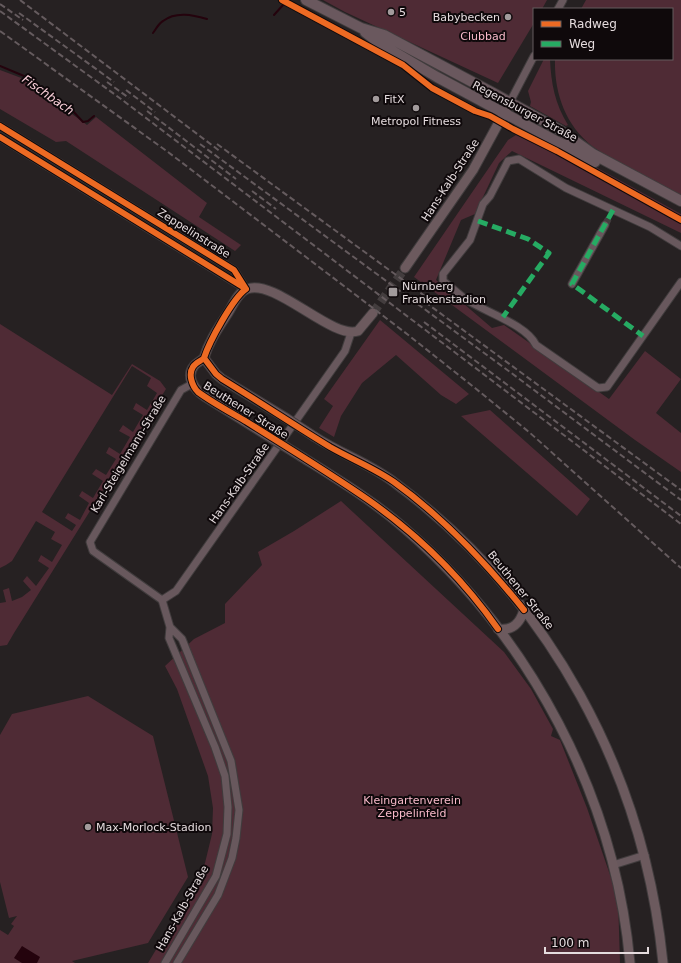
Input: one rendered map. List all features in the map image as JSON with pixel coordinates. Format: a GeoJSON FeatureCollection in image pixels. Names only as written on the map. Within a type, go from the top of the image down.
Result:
{"type":"FeatureCollection","features":[{"type":"Feature","properties":{"kind":"main road","name":"Regensburger Straße"},"geometry":{"type":"LineString","coordinates":[[306,0],[361,28],[384,35],[510,102],[554,126],[593,154],[681,202]]}},
{"type":"Feature","properties":{"kind":"main road","name":"Regensburger Straße"},"geometry":{"type":"LineString","coordinates":[[361,28],[379,43],[437,77],[681,208]]}},
{"type":"Feature","properties":{"kind":"main road","name":"Hans-Kalb-Straße"},"geometry":{"type":"LineString","coordinates":[[405,268],[473,170],[510,102]]}},
{"type":"Feature","properties":{"kind":"main road","name":"Zeppelinstraße"},"geometry":{"type":"LineString","coordinates":[[246,289],[258,288],[270,292],[344,332],[351,333]]}},
{"type":"Feature","properties":{"kind":"main road"},"geometry":{"type":"LineString","coordinates":[[204,358],[212,338],[239,295],[246,289]]}},
{"type":"Feature","properties":{"kind":"main road"},"geometry":{"type":"LineString","coordinates":[[351,333],[358,331],[373,313]]}},
{"type":"Feature","properties":{"kind":"main road","name":"Beuthener Straße"},"geometry":{"type":"LineString","coordinates":[[630,963],[623,908],[613,865],[591,796],[569,744],[534,682],[498,629],[462,584],[404,527],[366,498],[195,389],[192,384],[190,374],[193,366],[204,358],[216,374],[222,379],[340,452],[385,476],[423,505],[465,543],[496,575],[524,610],[567,672],[598,728],[626,796],[645,855],[658,917],[663,963]]}},
{"type":"Feature","properties":{"kind":"main road"},"geometry":{"type":"LineString","coordinates":[[498,629],[508,629],[516,625],[524,610]]}},
{"type":"Feature","properties":{"kind":"street"},"geometry":{"type":"LineString","coordinates":[[510,102],[533,58]]}},
{"type":"Feature","properties":{"kind":"street","name":"Zeppelinstraße"},"geometry":{"type":"LineString","coordinates":[[0,126],[234,270],[246,289]]}},
{"type":"Feature","properties":{"kind":"street","name":"Zeppelinstraße"},"geometry":{"type":"LineString","coordinates":[[0,137],[246,289]]}},
{"type":"Feature","properties":{"kind":"street"},"geometry":{"type":"LineString","coordinates":[[681,246],[650,227],[611,213],[566,188],[519,159],[508,161],[490,196],[483,204],[470,240],[443,274],[443,280],[464,298],[503,318],[533,339],[536,345],[598,388],[607,387],[681,282]]}},
{"type":"Feature","properties":{"kind":"street"},"geometry":{"type":"LineString","coordinates":[[572,284],[605,225]]}},
{"type":"Feature","properties":{"kind":"street","name":"Hans-Kalb-Straße"},"geometry":{"type":"LineString","coordinates":[[165,963],[216,876],[227,834],[228,807],[225,776],[215,747],[169,638],[170,628],[162,600],[176,591],[216,536],[345,351],[351,333]]}},
{"type":"Feature","properties":{"kind":"street","name":"Karl-Steigelmann-Straße"},"geometry":{"type":"LineString","coordinates":[[162,600],[93,552],[90,542],[181,390],[192,384]]}},
{"type":"Feature","properties":{"kind":"street","name":"Hans-Kalb-Straße"},"geometry":{"type":"LineString","coordinates":[[170,628],[182,639],[231,761],[239,810],[232,858],[218,895],[177,963]]}},
{"type":"Feature","properties":{"kind":"street"},"geometry":{"type":"LineString","coordinates":[[215,747],[224,743]]}},
{"type":"Feature","properties":{"kind":"street"},"geometry":{"type":"LineString","coordinates":[[613,865],[645,855]]}},
{"type":"Feature","properties":{"kind":"green space","name":"Clubbad"},"geometry":{"type":"Polygon","coordinates":[[[323,0],[547,0],[543,8],[533,8],[533,25],[498,83],[345,12],[323,0]]]}},
{"type":"Feature","properties":{"kind":"green space"},"geometry":{"type":"Polygon","coordinates":[[[586,0],[681,0],[681,195],[606,155],[583,138],[568,118],[563,107],[559,95],[555,71],[555,60],[673,60],[673,8],[582,8],[586,0]]]}},
{"type":"Feature","properties":{"kind":"green space"},"geometry":{"type":"Polygon","coordinates":[[[544,60],[550,60],[554,93],[568,125],[566,126],[530,106],[531,102],[528,91],[544,60]]]}},
{"type":"Feature","properties":{"kind":"green space"},"geometry":{"type":"Polygon","coordinates":[[[0,70],[24,79],[87,125],[96,117],[207,203],[199,217],[241,245],[235,251],[66,141],[56,142],[0,109],[0,70]]]}},
{"type":"Feature","properties":{"kind":"green space"},"geometry":{"type":"Polygon","coordinates":[[[516,135],[578,165],[581,159],[681,214],[681,233],[512,151],[499,163],[475,214],[461,220],[436,280],[492,328],[504,325],[609,399],[645,351],[681,379],[656,413],[681,433],[681,472],[635,440],[414,277],[508,140],[516,135]]]}},
{"type":"Feature","properties":{"kind":"green space"},"geometry":{"type":"Polygon","coordinates":[[[380,320],[469,394],[456,404],[441,395],[396,355],[362,383],[341,416],[334,437],[319,428],[333,406],[324,399],[380,320]]]}},
{"type":"Feature","properties":{"kind":"green space"},"geometry":{"type":"Polygon","coordinates":[[[0,324],[112,395],[132,364],[160,381],[166,389],[7,645],[0,646],[0,603],[6,602],[3,590],[9,588],[12,601],[22,597],[31,590],[23,581],[27,576],[36,586],[49,568],[38,561],[41,555],[52,562],[62,545],[51,539],[55,532],[36,521],[12,561],[0,568],[0,324]],[[132,366],[42,512],[72,531],[76,525],[65,518],[68,513],[80,520],[89,503],[79,496],[82,491],[93,498],[103,481],[92,474],[96,469],[106,475],[116,459],[106,453],[109,447],[120,454],[130,437],[119,431],[123,425],[133,432],[143,415],[133,409],[136,403],[147,410],[157,393],[147,386],[151,378],[132,366]]]}},
{"type":"Feature","properties":{"kind":"green space"},"geometry":{"type":"Polygon","coordinates":[[[490,410],[590,499],[577,516],[461,416],[490,410]]]}},
{"type":"Feature","properties":{"kind":"green space","name":"Kleingartenverein Zeppelinfeld"},"geometry":{"type":"Polygon","coordinates":[[[341,501],[504,652],[531,689],[553,729],[551,736],[560,740],[587,808],[618,898],[620,963],[148,963],[196,883],[205,863],[212,834],[213,808],[208,776],[177,689],[165,666],[194,639],[225,623],[225,604],[262,565],[258,552],[341,501]]]}},
{"type":"Feature","properties":{"kind":"green space","name":"Max-Morlock-Stadion"},"geometry":{"type":"Polygon","coordinates":[[[88,696],[153,736],[188,877],[148,943],[72,961],[75,963],[0,963],[0,930],[8,935],[14,926],[11,924],[17,916],[9,918],[0,882],[0,735],[12,714],[88,696]]]}},
{"type":"Feature","properties":{"kind":"shaded area"},"geometry":{"type":"Polygon","coordinates":[[[22,946],[40,957],[37,963],[22,963],[14,958],[22,946]]]}},
{"type":"Feature","properties":{"kind":"waterway","name":"Fischbach"},"geometry":{"type":"LineString","coordinates":[[274,15],[283,5]]}},
{"type":"Feature","properties":{"kind":"waterway","name":"Fischbach"},"geometry":{"type":"LineString","coordinates":[[153,33],[162,22],[173,16],[190,15],[207,19]]}},
{"type":"Feature","properties":{"kind":"waterway","name":"Fischbach"},"geometry":{"type":"LineString","coordinates":[[0,66],[24,76],[56,100],[71,109],[83,122],[88,121],[94,116]]}},
{"type":"Feature","properties":{"kind":"tunnel"},"geometry":{"type":"LineString","coordinates":[[605,225],[610,216]]}},
{"type":"Feature","properties":{"kind":"tunnel"},"geometry":{"type":"LineString","coordinates":[[373,313],[405,268]]}},
{"type":"Feature","properties":{"kind":"railway"},"geometry":{"type":"LineString","coordinates":[[20,0],[221,152]]}},
{"type":"Feature","properties":{"kind":"railway"},"geometry":{"type":"LineString","coordinates":[[0,4],[23,20]]}},
{"type":"Feature","properties":{"kind":"railway"},"geometry":{"type":"LineString","coordinates":[[0,11],[121,99],[681,524]]}},
{"type":"Feature","properties":{"kind":"railway"},"geometry":{"type":"LineString","coordinates":[[19,13],[114,82]]}},
{"type":"Feature","properties":{"kind":"railway"},"geometry":{"type":"LineString","coordinates":[[0,31],[168,152],[407,334],[529,432],[681,568]]}},
{"type":"Feature","properties":{"kind":"railway"},"geometry":{"type":"LineString","coordinates":[[107,82],[129,98]]}},
{"type":"Feature","properties":{"kind":"railway"},"geometry":{"type":"LineString","coordinates":[[126,90],[155,112]]}},
{"type":"Feature","properties":{"kind":"railway"},"geometry":{"type":"LineString","coordinates":[[147,111],[236,179]]}},
{"type":"Feature","properties":{"kind":"railway"},"geometry":{"type":"LineString","coordinates":[[200,144],[681,500]]}},
{"type":"Feature","properties":{"kind":"railway"},"geometry":{"type":"LineString","coordinates":[[217,144],[433,302]]}},
{"type":"Feature","properties":{"kind":"railway"},"geometry":{"type":"LineString","coordinates":[[252,191],[276,209]]}},
{"type":"Feature","properties":{"kind":"railway"},"geometry":{"type":"LineString","coordinates":[[425,302],[681,490]]}},
{"type":"Feature","properties":{"kind":"railway"},"geometry":{"type":"LineString","coordinates":[[424,322],[681,516]]}},
{"type":"Feature","properties":{"kind":"marked path"},"geometry":{"type":"LineString","coordinates":[[613,210],[572,284],[643,336]]}},
{"type":"Feature","properties":{"kind":"marked path"},"geometry":{"type":"LineString","coordinates":[[478,221],[528,239],[549,253],[503,317]]}},
{"type":"Feature","properties":{"kind":"cycle path"},"geometry":{"type":"LineString","coordinates":[[282,0],[403,65],[432,88],[557,151],[681,220]]}},
{"type":"Feature","properties":{"kind":"cycle path"},"geometry":{"type":"LineString","coordinates":[[0,126],[234,270],[246,289]]}},
{"type":"Feature","properties":{"kind":"cycle path"},"geometry":{"type":"LineString","coordinates":[[0,137],[243,287]]}},
{"type":"Feature","properties":{"kind":"cycle path"},"geometry":{"type":"LineString","coordinates":[[204,358],[222,321],[235,301],[246,289]]}},
{"type":"Feature","properties":{"kind":"cycle path"},"geometry":{"type":"LineString","coordinates":[[204,358],[194,366],[191,373],[192,383],[198,392],[322,469],[367,499],[404,527],[454,575],[498,629]]}},
{"type":"Feature","properties":{"kind":"cycle path"},"geometry":{"type":"LineString","coordinates":[[204,358],[216,374],[222,379],[330,447],[386,477],[412,496],[464,542],[495,575],[524,610]]}},
{"type":"Feature","properties":{"kind":"place","name":"5"},"geometry":{"type":"Point","coordinates":[391,12]}},
{"type":"Feature","properties":{"kind":"place","name":"Babybecken"},"geometry":{"type":"Point","coordinates":[508,17]}},
{"type":"Feature","properties":{"kind":"place","name":"FitX"},"geometry":{"type":"Point","coordinates":[376,99]}},
{"type":"Feature","properties":{"kind":"place","name":"Metropol Fitness"},"geometry":{"type":"Point","coordinates":[416,108]}},
{"type":"Feature","properties":{"kind":"place","name":"Nürnberg Frankenstadion"},"geometry":{"type":"Point","coordinates":[393,292]}},
{"type":"Feature","properties":{"kind":"place","name":"Max-Morlock-Stadion"},"geometry":{"type":"Point","coordinates":[88,827]}}]}
